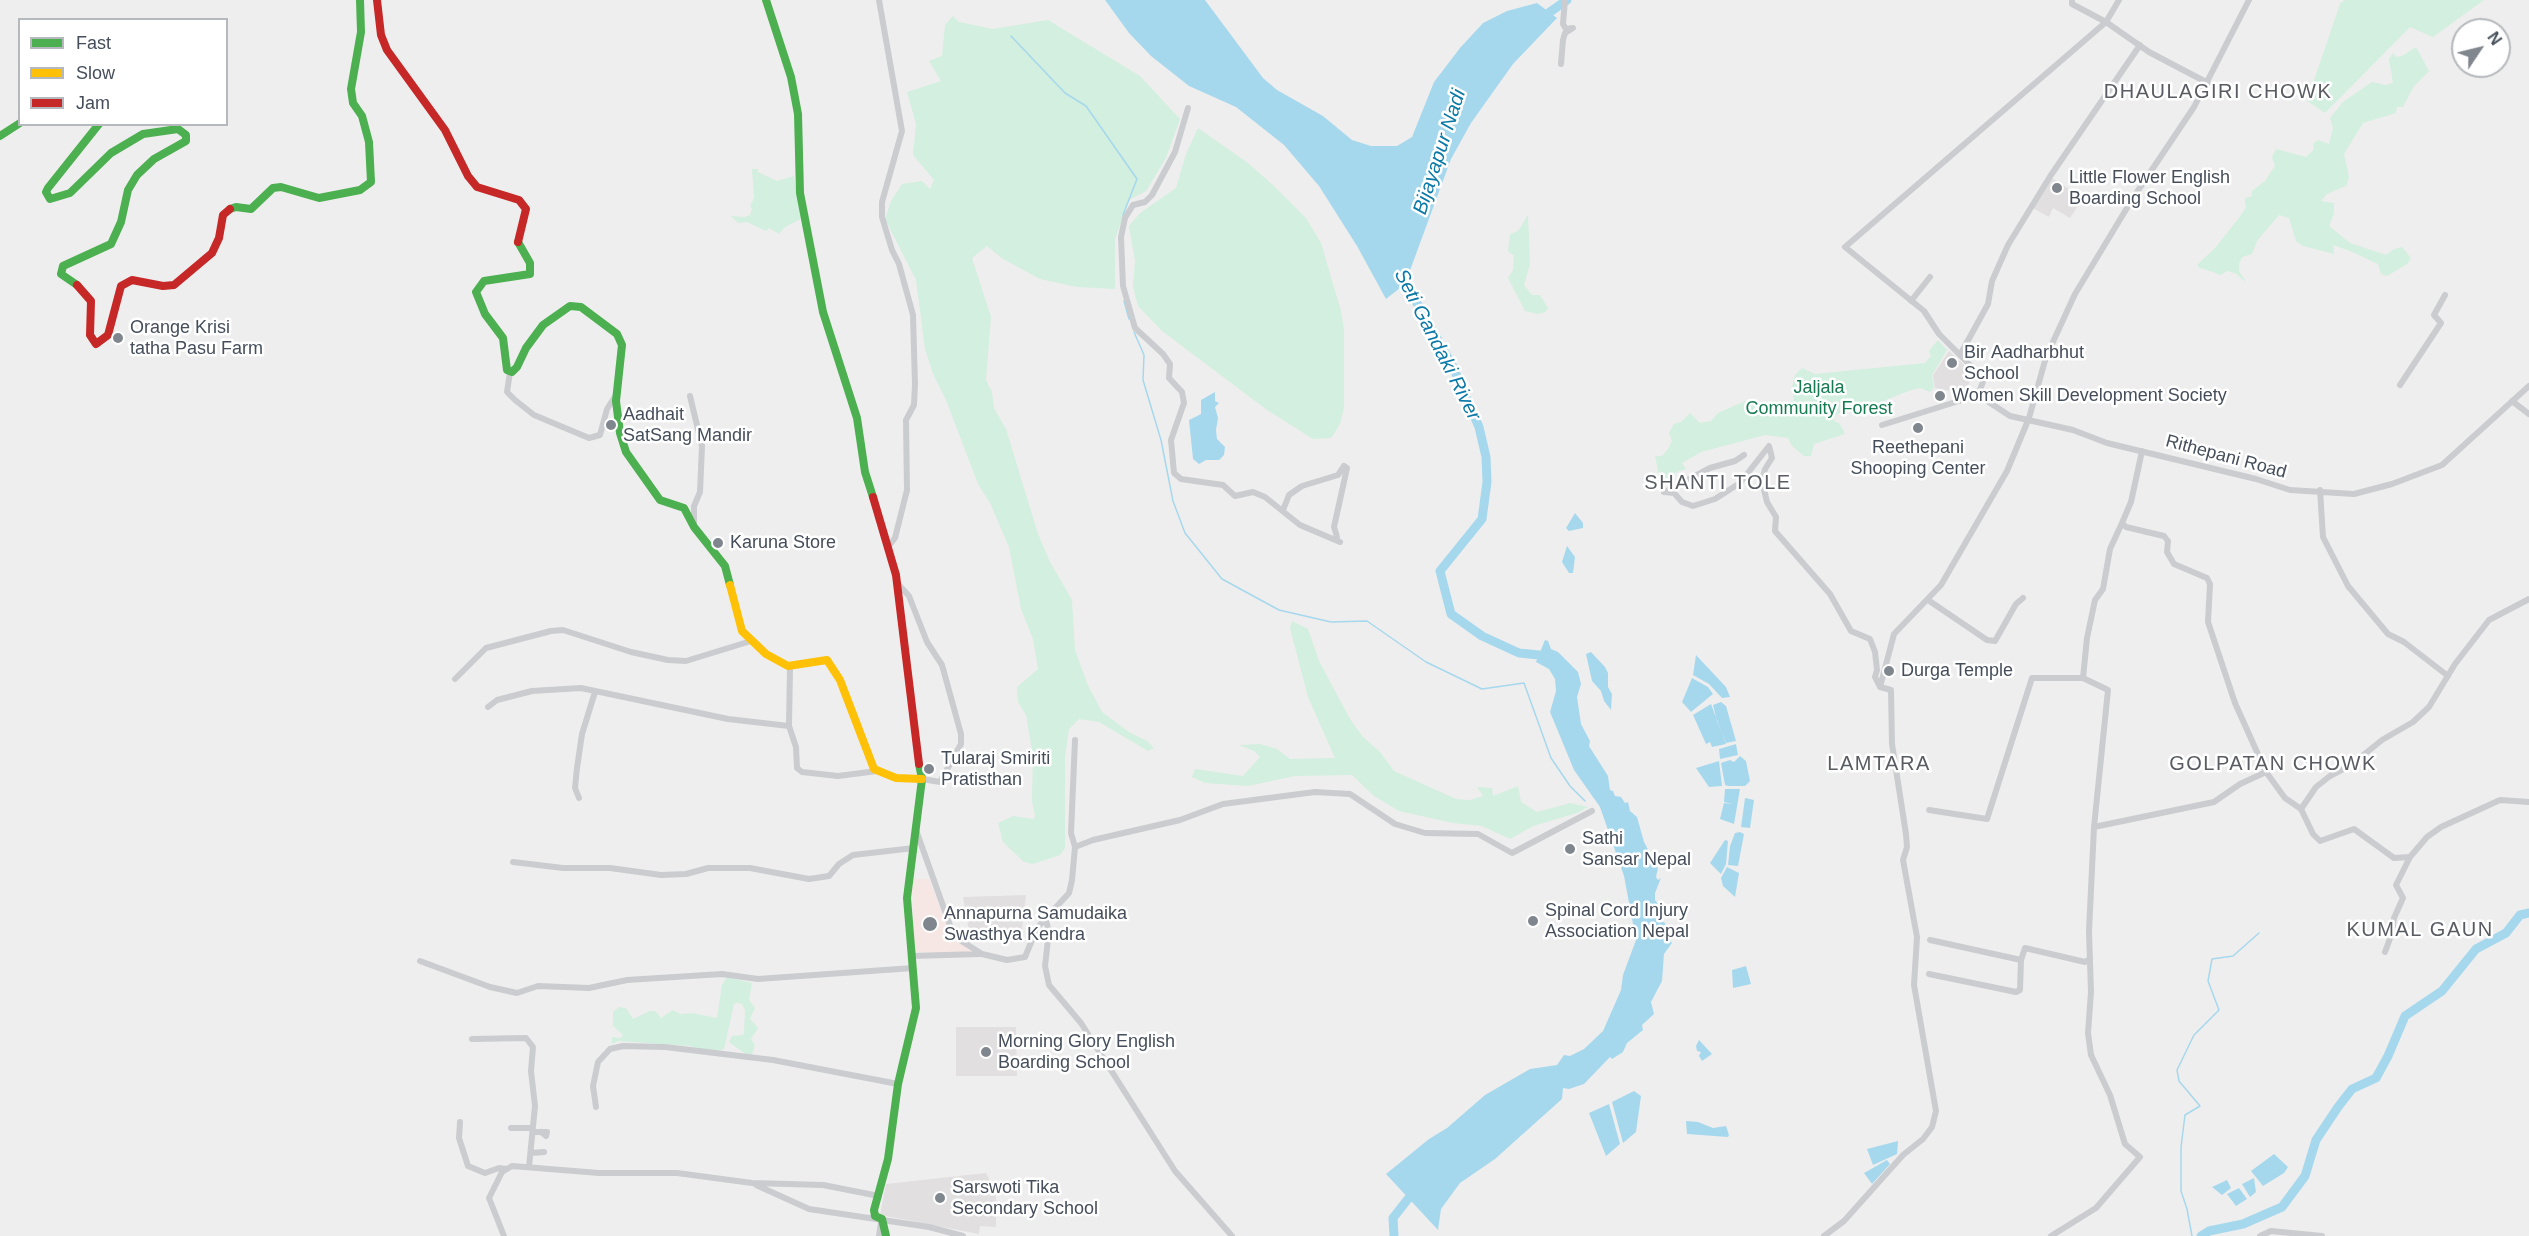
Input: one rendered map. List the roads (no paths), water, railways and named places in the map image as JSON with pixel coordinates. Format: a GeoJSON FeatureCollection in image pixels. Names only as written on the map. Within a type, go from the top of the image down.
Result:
{"type":"FeatureCollection","features":[{"type":"Feature","properties":{"kind":"street"},"geometry":{"type":"LineString","coordinates":[[97,126],[48,188],[46,192],[50,199],[70,193],[111,153],[143,134],[178,129],[186,135],[186,141],[154,159],[137,175],[128,190],[121,222],[111,244],[63,266],[61,274],[84,291],[91,301],[90,335],[96,344],[103,342],[108,335],[120,286],[132,280],[163,286],[174,285],[212,253],[219,238],[222,215],[226,211],[236,207],[250,209],[257,206],[273,188],[281,187],[319,198],[360,190],[371,182],[369,142],[362,116],[353,103],[351,89],[361,32],[360,0]]}},
{"type":"Feature","properties":{"kind":"street"},"geometry":{"type":"LineString","coordinates":[[377,0],[381,35],[387,50],[446,130],[468,176],[477,187],[519,200],[526,209],[517,239],[519,247],[530,263],[532,269],[530,274],[484,282],[476,292],[485,314],[503,338],[506,367],[510,372]]}},
{"type":"Feature","properties":{"kind":"street"},"geometry":{"type":"LineString","coordinates":[[766,0],[791,77],[798,114],[800,194],[823,312],[857,418],[865,472],[898,584],[915,739],[922,779],[908,898],[916,1008],[898,1084],[888,1159],[874,1213],[882,1219],[886,1236]]}},
{"type":"Feature","properties":{"kind":"street"},"geometry":{"type":"LineString","coordinates":[[879,0],[902,131],[882,202],[882,217],[892,250],[899,264],[913,315],[915,384],[914,405],[906,420],[907,490],[895,538],[888,547]]}},
{"type":"Feature","properties":{"kind":"street"},"geometry":{"type":"LineString","coordinates":[[1561,64],[1563,40],[1566,33],[1573,27],[1566,29],[1563,24],[1564,0]]}},
{"type":"Feature","properties":{"kind":"street"},"geometry":{"type":"LineString","coordinates":[[2072,0],[2072,4],[2208,83]]}},
{"type":"Feature","properties":{"kind":"street"},"geometry":{"type":"LineString","coordinates":[[1882,425],[1978,395],[1984,379],[1940,334],[1924,311],[1845,247],[2106,22],[2119,0]]}},
{"type":"Feature","properties":{"kind":"street"},"geometry":{"type":"LineString","coordinates":[[1880,687],[1894,634],[1928,600],[1950,571],[2007,471],[2029,418],[2046,357],[2075,294],[2208,83],[2249,0]]}},
{"type":"Feature","properties":{"kind":"street"},"geometry":{"type":"LineString","coordinates":[[1960,355],[1988,304],[1992,281],[2008,245],[2051,174],[2140,45]]}},
{"type":"Feature","properties":{"kind":"street"},"geometry":{"type":"LineString","coordinates":[[1188,108],[1174,152],[1152,195],[1145,202],[1132,205],[1125,218],[1121,237],[1123,286],[1135,328],[1170,364],[1169,378],[1182,392],[1184,404],[1172,440],[1174,472],[1181,479],[1223,485],[1236,496],[1253,492],[1283,510],[1300,525],[1337,540],[1334,527],[1347,468],[1344,466],[1338,475],[1329,479],[1295,490],[1288,495],[1283,510]]}},
{"type":"Feature","properties":{"kind":"street"},"geometry":{"type":"LineString","coordinates":[[0,136],[18,124]]}},
{"type":"Feature","properties":{"kind":"street"},"geometry":{"type":"LineString","coordinates":[[1911,301],[1930,277]]}},
{"type":"Feature","properties":{"kind":"street"},"geometry":{"type":"LineString","coordinates":[[2400,385],[2441,323],[2434,315],[2445,295]]}},
{"type":"Feature","properties":{"kind":"street"},"geometry":{"type":"LineString","coordinates":[[616,395],[607,409],[600,435],[589,438],[534,415],[507,392],[510,372],[517,367],[526,348],[543,325],[560,310],[575,305],[581,307],[620,338],[621,369],[616,395],[620,433],[629,458],[660,500],[684,508],[694,527],[728,571],[740,627],[766,654],[790,667],[824,660],[830,663],[840,680],[872,766],[877,771],[896,778],[940,782],[961,744],[961,734],[942,664],[927,642],[909,596],[898,584]]}},
{"type":"Feature","properties":{"kind":"street","name":"Rithepani Road"},"geometry":{"type":"LineString","coordinates":[[1978,395],[2010,416],[2029,418],[2290,490],[2320,490],[2354,494],[2392,484],[2442,465],[2529,386]]}},
{"type":"Feature","properties":{"kind":"street"},"geometry":{"type":"LineString","coordinates":[[690,396],[698,418],[702,446],[700,492],[694,506],[694,527]]}},
{"type":"Feature","properties":{"kind":"street"},"geometry":{"type":"LineString","coordinates":[[2512,401],[2529,414]]}},
{"type":"Feature","properties":{"kind":"street"},"geometry":{"type":"LineString","coordinates":[[1744,455],[1735,461],[1710,468],[1664,492],[1674,493],[1682,502],[1693,506],[1715,499],[1740,483],[1769,446],[1772,458],[1765,469],[1762,481],[1767,502],[1776,517],[1775,531],[1830,594],[1851,631],[1870,639],[1875,652],[1877,670],[1875,677],[1880,687],[1891,690],[1892,744],[1907,847],[1903,860],[1917,937],[1914,985],[1936,1111],[1932,1127],[1927,1135],[1903,1155],[1844,1221],[1824,1236]]}},
{"type":"Feature","properties":{"kind":"street"},"geometry":{"type":"LineString","coordinates":[[2083,678],[2087,638],[2095,600],[2103,589],[2109,549],[2131,502],[2142,451]]}},
{"type":"Feature","properties":{"kind":"street"},"geometry":{"type":"LineString","coordinates":[[2320,490],[2323,537],[2348,586],[2388,634],[2404,642],[2448,676]]}},
{"type":"Feature","properties":{"kind":"street"},"geometry":{"type":"LineString","coordinates":[[2122,523],[2126,528],[2164,536],[2168,541],[2167,552],[2175,564],[2207,578],[2210,584],[2208,622],[2235,703],[2266,772],[2285,798],[2301,809],[2313,834],[2320,841],[2354,829],[2394,858],[2410,857]]}},
{"type":"Feature","properties":{"kind":"street"},"geometry":{"type":"LineString","coordinates":[[1928,600],[1987,640],[1995,641],[2016,604],[2023,598]]}},
{"type":"Feature","properties":{"kind":"street"},"geometry":{"type":"LineString","coordinates":[[2301,809],[2316,787],[2330,776],[2413,722],[2429,706],[2489,620],[2529,599]]}},
{"type":"Feature","properties":{"kind":"street"},"geometry":{"type":"LineString","coordinates":[[455,679],[486,648],[551,631],[563,630],[631,652],[668,660],[686,661],[751,641]]}},
{"type":"Feature","properties":{"kind":"street"},"geometry":{"type":"LineString","coordinates":[[790,667],[789,726],[796,747],[797,768],[802,772],[838,776],[877,771]]}},
{"type":"Feature","properties":{"kind":"street"},"geometry":{"type":"LineString","coordinates":[[1929,810],[1987,819],[2032,678],[2083,678],[2108,690],[2094,827],[2091,992],[2088,1033],[2091,1054],[2110,1095],[2125,1144],[2140,1156],[2096,1208],[2051,1236]]}},
{"type":"Feature","properties":{"kind":"street"},"geometry":{"type":"LineString","coordinates":[[488,707],[497,700],[557,688],[595,692],[728,719],[789,726]]}},
{"type":"Feature","properties":{"kind":"street"},"geometry":{"type":"LineString","coordinates":[[579,798],[574,788],[582,734],[595,692]]}},
{"type":"Feature","properties":{"kind":"street"},"geometry":{"type":"LineString","coordinates":[[912,956],[982,954],[1007,960],[1025,957],[1037,928],[1069,893],[1075,847],[1071,833],[1075,740]]}},
{"type":"Feature","properties":{"kind":"street"},"geometry":{"type":"LineString","coordinates":[[2094,827],[2214,802],[2240,784],[2266,772]]}},
{"type":"Feature","properties":{"kind":"street"},"geometry":{"type":"LineString","coordinates":[[1075,847],[1094,840],[1180,820],[1223,804],[1315,792],[1350,794],[1395,824],[1425,833],[1478,834],[1512,853],[1592,811]]}},
{"type":"Feature","properties":{"kind":"street"},"geometry":{"type":"LineString","coordinates":[[2385,952],[2403,898],[2396,885],[2410,857],[2427,837],[2441,827],[2464,819],[2486,805],[2500,800],[2529,802]]}},
{"type":"Feature","properties":{"kind":"street"},"geometry":{"type":"LineString","coordinates":[[916,830],[952,931],[960,940],[982,954]]}},
{"type":"Feature","properties":{"kind":"street"},"geometry":{"type":"LineString","coordinates":[[513,862],[563,868],[610,868],[661,875],[686,874],[708,868],[750,868],[809,879],[829,876],[839,864],[853,855],[914,848]]}},
{"type":"Feature","properties":{"kind":"street"},"geometry":{"type":"LineString","coordinates":[[1045,918],[1049,931],[1045,966],[1049,985],[1081,1023],[1175,1171],[1232,1236]]}},
{"type":"Feature","properties":{"kind":"street"},"geometry":{"type":"LineString","coordinates":[[1930,940],[2021,960]]}},
{"type":"Feature","properties":{"kind":"street"},"geometry":{"type":"LineString","coordinates":[[1929,974],[2016,992],[2020,990],[2021,960],[2025,948],[2085,962],[2090,959]]}},
{"type":"Feature","properties":{"kind":"street"},"geometry":{"type":"LineString","coordinates":[[420,961],[490,987],[517,993],[538,986],[590,988],[627,981],[722,974],[758,979],[913,968]]}},
{"type":"Feature","properties":{"kind":"street"},"geometry":{"type":"LineString","coordinates":[[472,1039],[526,1038],[533,1047],[533,1130],[529,1167]]}},
{"type":"Feature","properties":{"kind":"street"},"geometry":{"type":"LineString","coordinates":[[596,1107],[593,1086],[598,1062],[610,1049],[623,1046],[665,1047],[773,1060],[898,1084]]}},
{"type":"Feature","properties":{"kind":"street"},"geometry":{"type":"LineString","coordinates":[[460,1122],[459,1138],[468,1166],[485,1173],[499,1168],[507,1169]]}},
{"type":"Feature","properties":{"kind":"street"},"geometry":{"type":"LineString","coordinates":[[511,1128],[541,1132]]}},
{"type":"Feature","properties":{"kind":"street"},"geometry":{"type":"LineString","coordinates":[[531,1153],[544,1152]]}},
{"type":"Feature","properties":{"kind":"street"},"geometry":{"type":"LineString","coordinates":[[504,1236],[489,1198],[502,1172],[512,1166],[599,1173],[676,1173],[752,1183],[823,1185],[879,1196]]}},
{"type":"Feature","properties":{"kind":"street"},"geometry":{"type":"LineString","coordinates":[[752,1183],[809,1209],[882,1219],[963,1236]]}},
{"type":"Feature","properties":{"kind":"street"},"geometry":{"type":"LineString","coordinates":[[879,1236],[882,1219]]}},
{"type":"Feature","properties":{"kind":"street"},"geometry":{"type":"LineString","coordinates":[[2260,1236],[2271,1231],[2322,1236]]}},
{"type":"Feature","properties":{"kind":"water"},"geometry":{"type":"Polygon","coordinates":[[[1105,0],[1205,0],[1263,78],[1277,90],[1323,116],[1352,140],[1371,146],[1397,146],[1412,137],[1434,82],[1483,23],[1507,11],[1537,3],[1557,18],[1513,64],[1471,123],[1451,159],[1405,284],[1386,299],[1357,246],[1319,186],[1284,145],[1236,107],[1189,86],[1151,56],[1129,33],[1105,0]]]}},
{"type":"Feature","properties":{"kind":"water"},"geometry":{"type":"Polygon","coordinates":[[[1215,392],[1215,401],[1219,403],[1215,407],[1218,418],[1217,439],[1225,447],[1224,455],[1219,460],[1206,460],[1199,464],[1193,459],[1189,420],[1201,414],[1201,400],[1215,392]]]}},
{"type":"Feature","properties":{"kind":"water"},"geometry":{"type":"Polygon","coordinates":[[[1575,513],[1583,523],[1583,528],[1569,531],[1566,528],[1575,513]]]}},
{"type":"Feature","properties":{"kind":"water"},"geometry":{"type":"Polygon","coordinates":[[[1567,546],[1575,557],[1573,573],[1569,573],[1562,562],[1567,546]]]}},
{"type":"Feature","properties":{"kind":"water"},"geometry":{"type":"Polygon","coordinates":[[[1545,640],[1548,641],[1551,649],[1558,652],[1578,672],[1581,684],[1577,697],[1581,724],[1590,741],[1589,746],[1608,776],[1610,790],[1615,796],[1621,797],[1625,803],[1628,802],[1630,811],[1637,817],[1644,842],[1658,868],[1656,877],[1658,880],[1661,878],[1655,893],[1655,900],[1665,913],[1662,921],[1666,924],[1668,938],[1672,943],[1664,954],[1662,981],[1651,1002],[1654,1014],[1642,1025],[1643,1030],[1627,1043],[1623,1052],[1612,1059],[1610,1057],[1584,1084],[1569,1089],[1563,1088],[1562,1099],[1495,1159],[1460,1183],[1441,1209],[1438,1230],[1386,1174],[1429,1139],[1447,1128],[1485,1095],[1530,1069],[1557,1065],[1564,1055],[1570,1056],[1584,1049],[1603,1031],[1621,990],[1623,975],[1636,940],[1624,876],[1600,807],[1574,770],[1550,712],[1556,691],[1555,679],[1549,669],[1536,662],[1545,640]]]}},
{"type":"Feature","properties":{"kind":"water"},"geometry":{"type":"Polygon","coordinates":[[[1591,652],[1608,673],[1608,687],[1612,694],[1611,710],[1604,701],[1601,691],[1592,681],[1586,654],[1591,652]]]}},
{"type":"Feature","properties":{"kind":"water"},"geometry":{"type":"Polygon","coordinates":[[[1696,655],[1726,687],[1730,697],[1722,698],[1709,684],[1693,675],[1696,655]]]}},
{"type":"Feature","properties":{"kind":"water"},"geometry":{"type":"Polygon","coordinates":[[[1692,678],[1708,687],[1713,694],[1691,712],[1682,702],[1692,678]]]}},
{"type":"Feature","properties":{"kind":"water"},"geometry":{"type":"Polygon","coordinates":[[[1721,702],[1726,706],[1736,741],[1726,743],[1717,721],[1713,705],[1721,702]]]}},
{"type":"Feature","properties":{"kind":"water"},"geometry":{"type":"Polygon","coordinates":[[[1711,704],[1726,744],[1712,747],[1710,742],[1706,744],[1693,715],[1711,704]]]}},
{"type":"Feature","properties":{"kind":"water"},"geometry":{"type":"Polygon","coordinates":[[[1736,744],[1738,755],[1720,759],[1719,749],[1736,744]]]}},
{"type":"Feature","properties":{"kind":"water"},"geometry":{"type":"Polygon","coordinates":[[[1740,756],[1746,761],[1750,781],[1745,786],[1725,785],[1721,763],[1730,760],[1734,762],[1740,756]]]}},
{"type":"Feature","properties":{"kind":"water"},"geometry":{"type":"Polygon","coordinates":[[[1719,761],[1722,786],[1709,787],[1696,768],[1719,761]]]}},
{"type":"Feature","properties":{"kind":"water"},"geometry":{"type":"Polygon","coordinates":[[[1725,789],[1740,789],[1734,824],[1720,819],[1724,803],[1733,804],[1724,802],[1725,789]]]}},
{"type":"Feature","properties":{"kind":"water"},"geometry":{"type":"Polygon","coordinates":[[[1745,798],[1754,800],[1750,828],[1741,827],[1745,798]]]}},
{"type":"Feature","properties":{"kind":"water"},"geometry":{"type":"Polygon","coordinates":[[[1735,833],[1744,834],[1738,866],[1728,865],[1730,846],[1735,833]]]}},
{"type":"Feature","properties":{"kind":"water"},"geometry":{"type":"Polygon","coordinates":[[[1725,840],[1728,841],[1726,864],[1721,874],[1710,863],[1725,840]]]}},
{"type":"Feature","properties":{"kind":"water"},"geometry":{"type":"Polygon","coordinates":[[[1727,867],[1739,873],[1735,897],[1723,886],[1721,878],[1727,867]]]}},
{"type":"Feature","properties":{"kind":"water"},"geometry":{"type":"Polygon","coordinates":[[[1746,966],[1751,984],[1733,988],[1732,970],[1746,966]]]}},
{"type":"Feature","properties":{"kind":"water"},"geometry":{"type":"Polygon","coordinates":[[[1699,1040],[1712,1054],[1702,1061],[1699,1056],[1701,1052],[1697,1051],[1696,1046],[1699,1040]]]}},
{"type":"Feature","properties":{"kind":"water"},"geometry":{"type":"Polygon","coordinates":[[[1634,1091],[1641,1096],[1636,1132],[1623,1143],[1612,1102],[1634,1091]]]}},
{"type":"Feature","properties":{"kind":"water"},"geometry":{"type":"Polygon","coordinates":[[[1609,1104],[1620,1144],[1606,1156],[1589,1113],[1609,1104]]]}},
{"type":"Feature","properties":{"kind":"water"},"geometry":{"type":"Polygon","coordinates":[[[1686,1121],[1698,1122],[1713,1128],[1726,1126],[1729,1135],[1728,1137],[1687,1134],[1686,1121]]]}},
{"type":"Feature","properties":{"kind":"water"},"geometry":{"type":"Polygon","coordinates":[[[1898,1141],[1897,1154],[1873,1165],[1867,1149],[1898,1141]]]}},
{"type":"Feature","properties":{"kind":"water"},"geometry":{"type":"Polygon","coordinates":[[[2274,1154],[2288,1167],[2284,1173],[2263,1186],[2251,1171],[2274,1154]]]}},
{"type":"Feature","properties":{"kind":"water"},"geometry":{"type":"Polygon","coordinates":[[[1887,1160],[1890,1164],[1872,1184],[1864,1173],[1887,1160]]]}},
{"type":"Feature","properties":{"kind":"water"},"geometry":{"type":"Polygon","coordinates":[[[2254,1178],[2256,1192],[2250,1197],[2242,1184],[2254,1178]]]}},
{"type":"Feature","properties":{"kind":"water"},"geometry":{"type":"Polygon","coordinates":[[[2227,1180],[2231,1188],[2222,1195],[2212,1187],[2227,1180]]]}},
{"type":"Feature","properties":{"kind":"water"},"geometry":{"type":"Polygon","coordinates":[[[2239,1188],[2247,1199],[2236,1206],[2227,1194],[2239,1188]]]}},
{"type":"Feature","properties":{"kind":"waterway","name":"Bijayapur Nadi"},"geometry":{"type":"LineString","coordinates":[[1540,19],[1567,0]]}},
{"type":"Feature","properties":{"kind":"waterway"},"geometry":{"type":"LineString","coordinates":[[1011,36],[1065,93],[1086,106],[1137,179],[1123,215]]}},
{"type":"Feature","properties":{"kind":"waterway","name":"Seti Gandaki River"},"geometry":{"type":"LineString","coordinates":[[1401,275],[1453,367],[1479,427],[1486,457],[1487,482],[1482,519],[1440,571],[1451,614],[1482,636],[1519,653],[1549,656]]}},
{"type":"Feature","properties":{"kind":"waterway"},"geometry":{"type":"LineString","coordinates":[[1124,301],[1129,319]]}},
{"type":"Feature","properties":{"kind":"waterway"},"geometry":{"type":"LineString","coordinates":[[1134,332],[1144,355],[1143,380],[1161,440],[1173,501],[1185,533],[1222,579],[1279,610],[1331,622],[1367,621],[1426,662],[1482,689],[1524,683],[1551,758],[1570,786],[1585,801]]}},
{"type":"Feature","properties":{"kind":"waterway"},"geometry":{"type":"LineString","coordinates":[[2201,1236],[2209,1231],[2243,1224],[2282,1207],[2305,1176],[2316,1140],[2338,1107],[2352,1089],[2376,1078],[2405,1016],[2442,991],[2476,949],[2506,933],[2520,915],[2529,913]]}},
{"type":"Feature","properties":{"kind":"waterway"},"geometry":{"type":"LineString","coordinates":[[2192,1236],[2181,1191],[2181,1147],[2185,1115],[2200,1106],[2179,1081],[2177,1070],[2194,1035],[2219,1010],[2208,981],[2212,959],[2233,956],[2259,933]]}},
{"type":"Feature","properties":{"kind":"waterway","name":"Seti Gandaki River"},"geometry":{"type":"LineString","coordinates":[[1394,1236],[1393,1218],[1415,1190]]}},
{"type":"Feature","properties":{"kind":"place","name":"Little Flower English Boarding School"},"geometry":{"type":"Point","coordinates":[2057,188]}},
{"type":"Feature","properties":{"kind":"place","name":"Orange Krisi tatha Pasu Farm"},"geometry":{"type":"Point","coordinates":[118,338]}},
{"type":"Feature","properties":{"kind":"place","name":"Bir Aadharbhut School"},"geometry":{"type":"Point","coordinates":[1952,363]}},
{"type":"Feature","properties":{"kind":"place","name":"Women Skill Development Society"},"geometry":{"type":"Point","coordinates":[1940,396]}},
{"type":"Feature","properties":{"kind":"place","name":"Aadhait SatSang Mandir"},"geometry":{"type":"Point","coordinates":[611,425]}},
{"type":"Feature","properties":{"kind":"place","name":"Reethepani Shooping Center"},"geometry":{"type":"Point","coordinates":[1918,428]}},
{"type":"Feature","properties":{"kind":"place","name":"Karuna Store"},"geometry":{"type":"Point","coordinates":[718,543]}},
{"type":"Feature","properties":{"kind":"place","name":"Durga Temple"},"geometry":{"type":"Point","coordinates":[1889,671]}},
{"type":"Feature","properties":{"kind":"place","name":"Tularaj Smiriti Pratisthan"},"geometry":{"type":"Point","coordinates":[929,769]}},
{"type":"Feature","properties":{"kind":"place","name":"Sathi Sansar Nepal"},"geometry":{"type":"Point","coordinates":[1570,849]}},
{"type":"Feature","properties":{"kind":"place","name":"Spinal Cord Injury Association Nepal"},"geometry":{"type":"Point","coordinates":[1533,921]}},
{"type":"Feature","properties":{"kind":"place","name":"Annapurna Samudaika Swasthya Kendra"},"geometry":{"type":"Point","coordinates":[930,924]}},
{"type":"Feature","properties":{"kind":"place","name":"Morning Glory English Boarding School"},"geometry":{"type":"Point","coordinates":[986,1052]}},
{"type":"Feature","properties":{"kind":"place","name":"Sarswoti Tika Secondary School"},"geometry":{"type":"Point","coordinates":[940,1198]}},
{"type":"Feature","properties":{"kind":"district","name":"DHAULAGIRI CHOWK"},"geometry":{"type":"Point","coordinates":[2218,92]}},
{"type":"Feature","properties":{"kind":"district","name":"SHANTI TOLE"},"geometry":{"type":"Point","coordinates":[1718,483]}},
{"type":"Feature","properties":{"kind":"district","name":"LAMTARA"},"geometry":{"type":"Point","coordinates":[1879,764]}},
{"type":"Feature","properties":{"kind":"district","name":"GOLPATAN CHOWK"},"geometry":{"type":"Point","coordinates":[2273,764]}},
{"type":"Feature","properties":{"kind":"district","name":"KUMAL GAUN"},"geometry":{"type":"Point","coordinates":[2420,930]}},
{"type":"Feature","properties":{"kind":"park label","name":"Jaljala Community Forest"},"geometry":{"type":"Point","coordinates":[1819,398]}}]}
